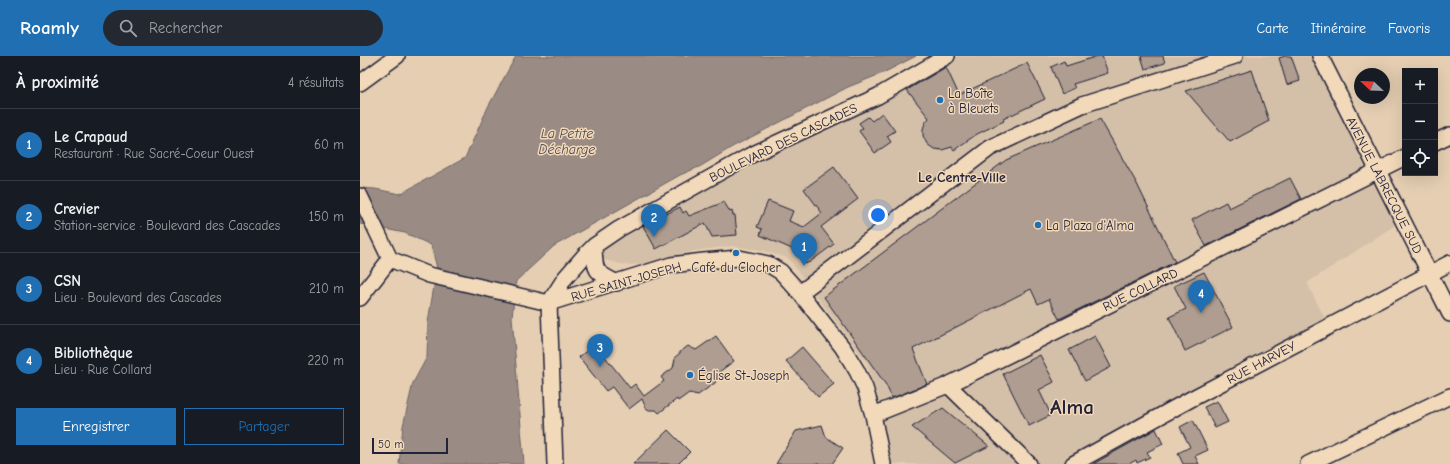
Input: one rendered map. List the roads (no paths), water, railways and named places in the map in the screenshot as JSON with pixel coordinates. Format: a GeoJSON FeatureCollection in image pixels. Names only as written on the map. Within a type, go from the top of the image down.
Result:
{"type":"FeatureCollection","features":[{"type":"Feature","properties":{"kind":"street"},"geometry":{"type":"LineString","coordinates":[[360,83],[397,56]]}},
{"type":"Feature","properties":{"kind":"street","name":"BOULEVARD DES CASCADES"},"geometry":{"type":"LineString","coordinates":[[541,301],[565,278],[594,246],[619,229],[748,156],[878,96],[947,56]]}},
{"type":"Feature","properties":{"kind":"street"},"geometry":{"type":"LineString","coordinates":[[800,293],[990,148],[1082,105],[1235,56]]}},
{"type":"Feature","properties":{"kind":"street","name":"AVENUE LABRECQUE SUD"},"geometry":{"type":"LineString","coordinates":[[1320,56],[1450,314]]}},
{"type":"Feature","properties":{"kind":"street"},"geometry":{"type":"LineString","coordinates":[[1438,141],[1450,135]]}},
{"type":"Feature","properties":{"kind":"street","name":"RUE COLLARD"},"geometry":{"type":"LineString","coordinates":[[873,415],[948,385],[1402,158]]}},
{"type":"Feature","properties":{"kind":"street"},"geometry":{"type":"LineString","coordinates":[[360,196],[390,259],[429,275],[541,301],[555,464]]}},
{"type":"Feature","properties":{"kind":"street"},"geometry":{"type":"LineString","coordinates":[[594,246],[594,265],[600,274],[617,282]]}},
{"type":"Feature","properties":{"kind":"street","name":"RUE SAINT-JOSEPH"},"geometry":{"type":"LineString","coordinates":[[541,301],[617,282],[671,265],[704,260],[739,258],[768,264],[781,272],[800,293],[843,348],[857,371],[873,415],[883,464]]}},
{"type":"Feature","properties":{"kind":"street"},"geometry":{"type":"LineString","coordinates":[[360,298],[390,259]]}},
{"type":"Feature","properties":{"kind":"street","name":"RUE HARVEY"},"geometry":{"type":"LineString","coordinates":[[1073,464],[1196,396],[1450,263]]}},
{"type":"Feature","properties":{"kind":"street"},"geometry":{"type":"LineString","coordinates":[[948,385],[1028,464]]}},
{"type":"Feature","properties":{"kind":"street"},"geometry":{"type":"LineString","coordinates":[[1308,464],[1450,396]]}},
{"type":"Feature","properties":{"kind":"water","name":"La Petite Décharge"},"geometry":{"type":"Polygon","coordinates":[[[516,56],[916,56],[883,73],[848,87],[732,147],[701,166],[680,175],[554,246],[516,281],[512,317],[524,464],[399,464],[403,426],[413,383],[427,357],[428,322],[437,268],[431,245],[405,233],[360,224],[360,188],[375,189],[400,194],[465,158],[488,107],[516,56]]]}},
{"type":"Feature","properties":{"kind":"place","name":"La Boîte à Bleuets"},"geometry":{"type":"Point","coordinates":[940,100]}},
{"type":"Feature","properties":{"kind":"place","name":"La Plaza d'Alma"},"geometry":{"type":"Point","coordinates":[1038,225]}},
{"type":"Feature","properties":{"kind":"place","name":"Crevier"},"geometry":{"type":"Point","coordinates":[654,237]}},
{"type":"Feature","properties":{"kind":"place","name":"Café du Clocher"},"geometry":{"type":"Point","coordinates":[736,253]}},
{"type":"Feature","properties":{"kind":"place","name":"Le Crapaud"},"geometry":{"type":"Point","coordinates":[804,266]}},
{"type":"Feature","properties":{"kind":"place","name":"Bibliothèque"},"geometry":{"type":"Point","coordinates":[1201,313]}},
{"type":"Feature","properties":{"kind":"place","name":"CSN"},"geometry":{"type":"Point","coordinates":[600,367]}},
{"type":"Feature","properties":{"kind":"place","name":"Église St-Joseph"},"geometry":{"type":"Point","coordinates":[690,375]}},
{"type":"Feature","properties":{"kind":"district","name":"Le Centre-Ville"},"geometry":{"type":"Point","coordinates":[962,177]}},
{"type":"Feature","properties":{"kind":"district","name":"Alma"},"geometry":{"type":"Point","coordinates":[1072,407]}}]}
